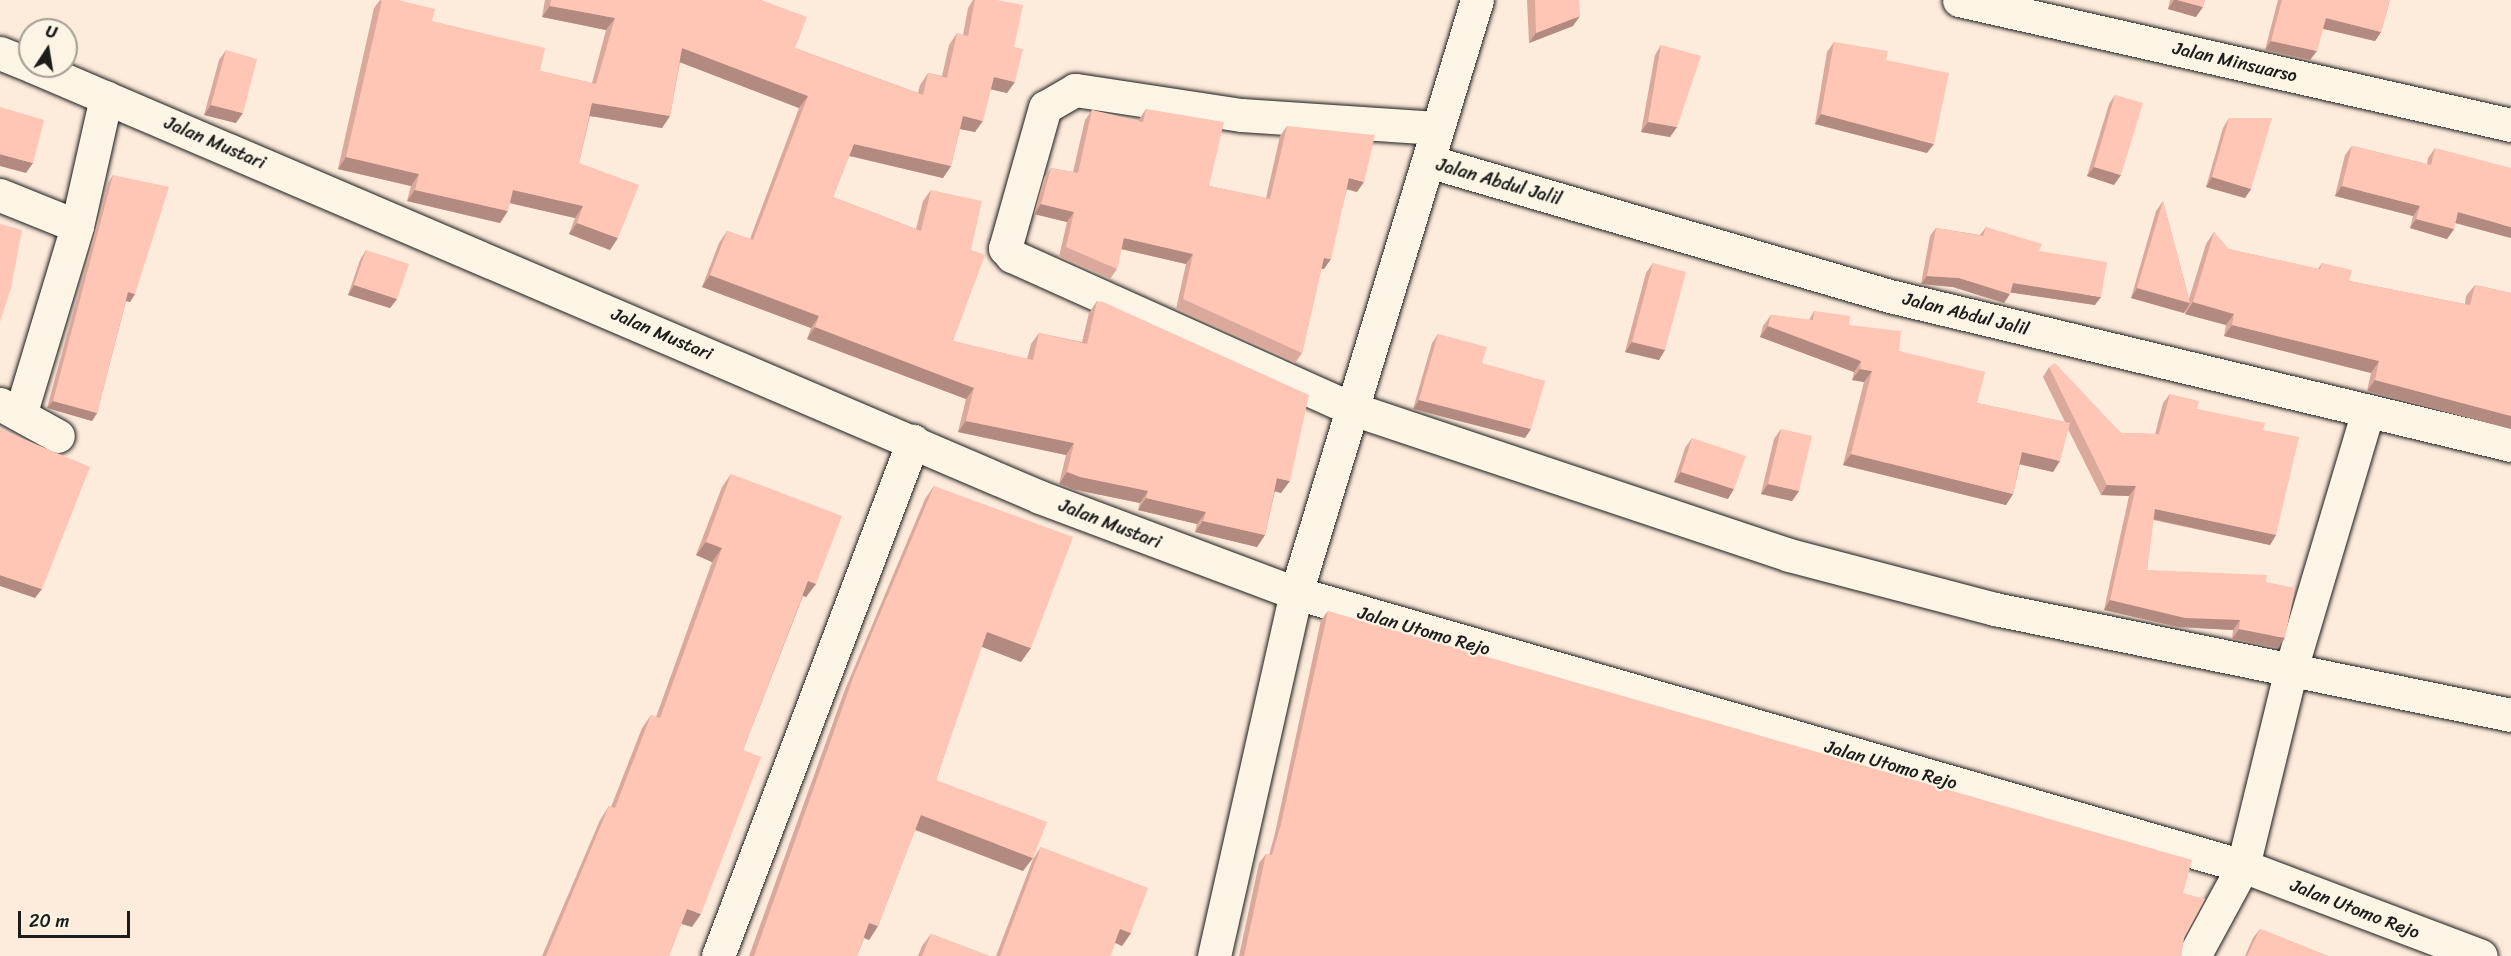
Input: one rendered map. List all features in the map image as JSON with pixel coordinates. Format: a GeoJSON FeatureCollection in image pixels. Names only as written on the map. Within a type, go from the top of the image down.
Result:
{"type":"FeatureCollection","features":[{"type":"Feature","properties":{"kind":"street"},"geometry":{"type":"LineString","coordinates":[[1214,956],[1296,593],[1350,408],[1477,0]]}},
{"type":"Feature","properties":{"kind":"street","name":"Jalan Minsuarso"},"geometry":{"type":"LineString","coordinates":[[1959,0],[2511,125]]}},
{"type":"Feature","properties":{"kind":"street","name":"Jalan Mustari"},"geometry":{"type":"LineString","coordinates":[[0,53],[18,60]]}},
{"type":"Feature","properties":{"kind":"street","name":"Jalan Mustari"},"geometry":{"type":"LineString","coordinates":[[61,78],[1049,501],[1296,593]]}},
{"type":"Feature","properties":{"kind":"street"},"geometry":{"type":"LineString","coordinates":[[1437,128],[1241,115],[1075,90],[1045,107],[1008,226],[1005,248],[1012,256],[1350,408],[1789,555],[1995,609],[2511,715]]}},
{"type":"Feature","properties":{"kind":"street"},"geometry":{"type":"LineString","coordinates":[[58,436],[10,409],[77,226],[106,97]]}},
{"type":"Feature","properties":{"kind":"street","name":"Jalan Abdul Jalil"},"geometry":{"type":"LineString","coordinates":[[1428,161],[1894,297],[2511,445]]}},
{"type":"Feature","properties":{"kind":"street"},"geometry":{"type":"LineString","coordinates":[[0,195],[77,226]]}},
{"type":"Feature","properties":{"kind":"street"},"geometry":{"type":"LineString","coordinates":[[2194,956],[2243,866],[2291,669],[2368,411]]}},
{"type":"Feature","properties":{"kind":"street"},"geometry":{"type":"LineString","coordinates":[[718,956],[913,441]]}},
{"type":"Feature","properties":{"kind":"street","name":"Jalan Utomo Rejo"},"geometry":{"type":"LineString","coordinates":[[1296,593],[2243,866],[2481,956]]}},
{"type":"Feature","properties":{"kind":"building"},"geometry":{"type":"Polygon","coordinates":[[[382,0],[398,0],[435,9],[432,21],[545,48],[540,71],[596,84],[615,18],[550,6],[551,0],[761,0],[807,17],[795,48],[923,95],[928,73],[947,78],[957,33],[968,36],[975,0],[997,0],[1023,5],[1014,47],[1023,49],[1015,82],[994,77],[983,121],[963,116],[951,166],[854,144],[833,197],[921,231],[931,190],[982,201],[971,250],[985,255],[953,341],[1033,360],[1039,333],[1087,344],[1097,301],[1309,395],[1290,481],[1277,478],[1265,535],[1203,521],[1206,512],[1146,498],[1148,491],[1080,477],[1067,472],[1074,443],[966,421],[974,388],[815,327],[819,316],[710,275],[727,231],[753,240],[808,96],[682,48],[670,116],[592,103],[579,163],[639,185],[618,238],[577,223],[583,206],[513,190],[508,211],[415,190],[419,174],[346,157],[382,0]]]}},
{"type":"Feature","properties":{"kind":"building"},"geometry":{"type":"Polygon","coordinates":[[[1535,0],[1579,0],[1580,16],[1536,33],[1535,0]]]}},
{"type":"Feature","properties":{"kind":"building"},"geometry":{"type":"Polygon","coordinates":[[[2177,0],[2205,0],[2203,7],[2177,0]]]}},
{"type":"Feature","properties":{"kind":"building"},"geometry":{"type":"Polygon","coordinates":[[[2282,0],[2390,0],[2381,32],[2326,18],[2317,51],[2271,41],[2282,0]]]}},
{"type":"Feature","properties":{"kind":"building"},"geometry":{"type":"Polygon","coordinates":[[[1834,42],[1888,51],[1886,60],[1949,73],[1934,144],[1821,114],[1834,42]]]}},
{"type":"Feature","properties":{"kind":"building"},"geometry":{"type":"Polygon","coordinates":[[[1661,45],[1701,56],[1677,127],[1648,122],[1661,45]]]}},
{"type":"Feature","properties":{"kind":"building"},"geometry":{"type":"Polygon","coordinates":[[[226,50],[257,59],[243,113],[211,105],[226,50]]]}},
{"type":"Feature","properties":{"kind":"building"},"geometry":{"type":"Polygon","coordinates":[[[2115,95],[2143,103],[2121,175],[2094,167],[2115,95]]]}},
{"type":"Feature","properties":{"kind":"building"},"geometry":{"type":"Polygon","coordinates":[[[0,107],[44,120],[33,163],[0,154],[0,107]]]}},
{"type":"Feature","properties":{"kind":"building"},"geometry":{"type":"Polygon","coordinates":[[[1146,109],[1224,122],[1209,186],[1270,199],[1287,126],[1375,135],[1364,182],[1349,178],[1331,259],[1324,258],[1302,353],[1183,299],[1193,254],[1124,238],[1117,269],[1066,247],[1074,212],[1041,204],[1051,168],[1078,173],[1092,110],[1143,122],[1146,109]]]}},
{"type":"Feature","properties":{"kind":"building"},"geometry":{"type":"Polygon","coordinates":[[[2229,118],[2272,118],[2251,189],[2212,177],[2229,118]]]}},
{"type":"Feature","properties":{"kind":"building"},"geometry":{"type":"Polygon","coordinates":[[[2352,146],[2431,165],[2435,148],[2511,168],[2511,227],[2458,212],[2454,229],[2416,219],[2420,206],[2342,186],[2352,146]]]}},
{"type":"Feature","properties":{"kind":"building"},"geometry":{"type":"Polygon","coordinates":[[[113,175],[169,187],[135,294],[128,292],[97,413],[53,401],[113,175]]]}},
{"type":"Feature","properties":{"kind":"building"},"geometry":{"type":"Polygon","coordinates":[[[2163,201],[2190,303],[2137,288],[2163,201]]]}},
{"type":"Feature","properties":{"kind":"building"},"geometry":{"type":"Polygon","coordinates":[[[0,224],[22,230],[11,288],[0,322],[0,224]]]}},
{"type":"Feature","properties":{"kind":"building"},"geometry":{"type":"Polygon","coordinates":[[[1986,227],[2042,244],[2039,251],[2107,262],[2101,297],[2013,283],[2010,294],[1959,278],[1927,276],[1936,228],[1983,236],[1986,227]]]}},
{"type":"Feature","properties":{"kind":"building"},"geometry":{"type":"Polygon","coordinates":[[[2214,232],[2228,249],[2320,269],[2322,263],[2352,270],[2349,281],[2470,305],[2475,285],[2511,293],[2511,416],[2375,380],[2379,361],[2232,325],[2234,314],[2193,302],[2214,232]]]}},
{"type":"Feature","properties":{"kind":"building"},"geometry":{"type":"Polygon","coordinates":[[[366,250],[409,264],[397,299],[354,285],[366,250]]]}},
{"type":"Feature","properties":{"kind":"building"},"geometry":{"type":"Polygon","coordinates":[[[1653,263],[1686,272],[1665,350],[1632,342],[1653,263]]]}},
{"type":"Feature","properties":{"kind":"building"},"geometry":{"type":"Polygon","coordinates":[[[1814,311],[1850,316],[1849,325],[1901,331],[1899,351],[1985,372],[1977,403],[2070,423],[2060,461],[2022,452],[2013,494],[1851,454],[1872,371],[1860,369],[1861,361],[1768,326],[1771,315],[1813,320],[1814,311]]]}},
{"type":"Feature","properties":{"kind":"building"},"geometry":{"type":"Polygon","coordinates":[[[1438,334],[1487,347],[1482,363],[1545,381],[1531,429],[1419,400],[1438,334]]]}},
{"type":"Feature","properties":{"kind":"building"},"geometry":{"type":"Polygon","coordinates":[[[2055,363],[2121,433],[2159,434],[2170,394],[2199,401],[2197,409],[2265,423],[2263,430],[2299,437],[2276,535],[2155,509],[2147,570],[2267,575],[2266,582],[2295,588],[2285,638],[2239,629],[2240,620],[2185,618],[2110,600],[2136,486],[2107,485],[2049,367],[2055,363]]]}},
{"type":"Feature","properties":{"kind":"building"},"geometry":{"type":"Polygon","coordinates":[[[0,429],[90,467],[42,589],[0,575],[0,429]]]}},
{"type":"Feature","properties":{"kind":"building"},"geometry":{"type":"Polygon","coordinates":[[[1781,429],[1812,436],[1799,491],[1768,484],[1781,429]]]}},
{"type":"Feature","properties":{"kind":"building"},"geometry":{"type":"Polygon","coordinates":[[[1692,438],[1746,456],[1734,489],[1681,472],[1692,438]]]}},
{"type":"Feature","properties":{"kind":"building"},"geometry":{"type":"Polygon","coordinates":[[[731,474],[842,516],[816,584],[808,581],[743,750],[761,757],[701,914],[687,909],[669,956],[546,956],[609,806],[615,808],[651,715],[660,718],[722,548],[706,542],[731,474]]]}},
{"type":"Feature","properties":{"kind":"building"},"geometry":{"type":"Polygon","coordinates":[[[934,486],[1073,537],[1031,648],[987,632],[936,780],[1047,822],[1033,858],[921,815],[878,926],[869,923],[857,956],[754,956],[853,678],[934,486]]]}},
{"type":"Feature","properties":{"kind":"building"},"geometry":{"type":"Polygon","coordinates":[[[1328,611],[2192,860],[2183,893],[2205,899],[2184,938],[2181,956],[1244,956],[1266,854],[1272,855],[1281,824],[1328,611]]]}},
{"type":"Feature","properties":{"kind":"building"},"geometry":{"type":"Polygon","coordinates":[[[1041,847],[1148,888],[1131,933],[1120,929],[1110,956],[1000,956],[1041,847]]]}},
{"type":"Feature","properties":{"kind":"building"},"geometry":{"type":"Polygon","coordinates":[[[2260,929],[2328,956],[2247,956],[2260,929]]]}},
{"type":"Feature","properties":{"kind":"building"},"geometry":{"type":"Polygon","coordinates":[[[931,934],[989,956],[922,956],[931,934]]]}}]}
